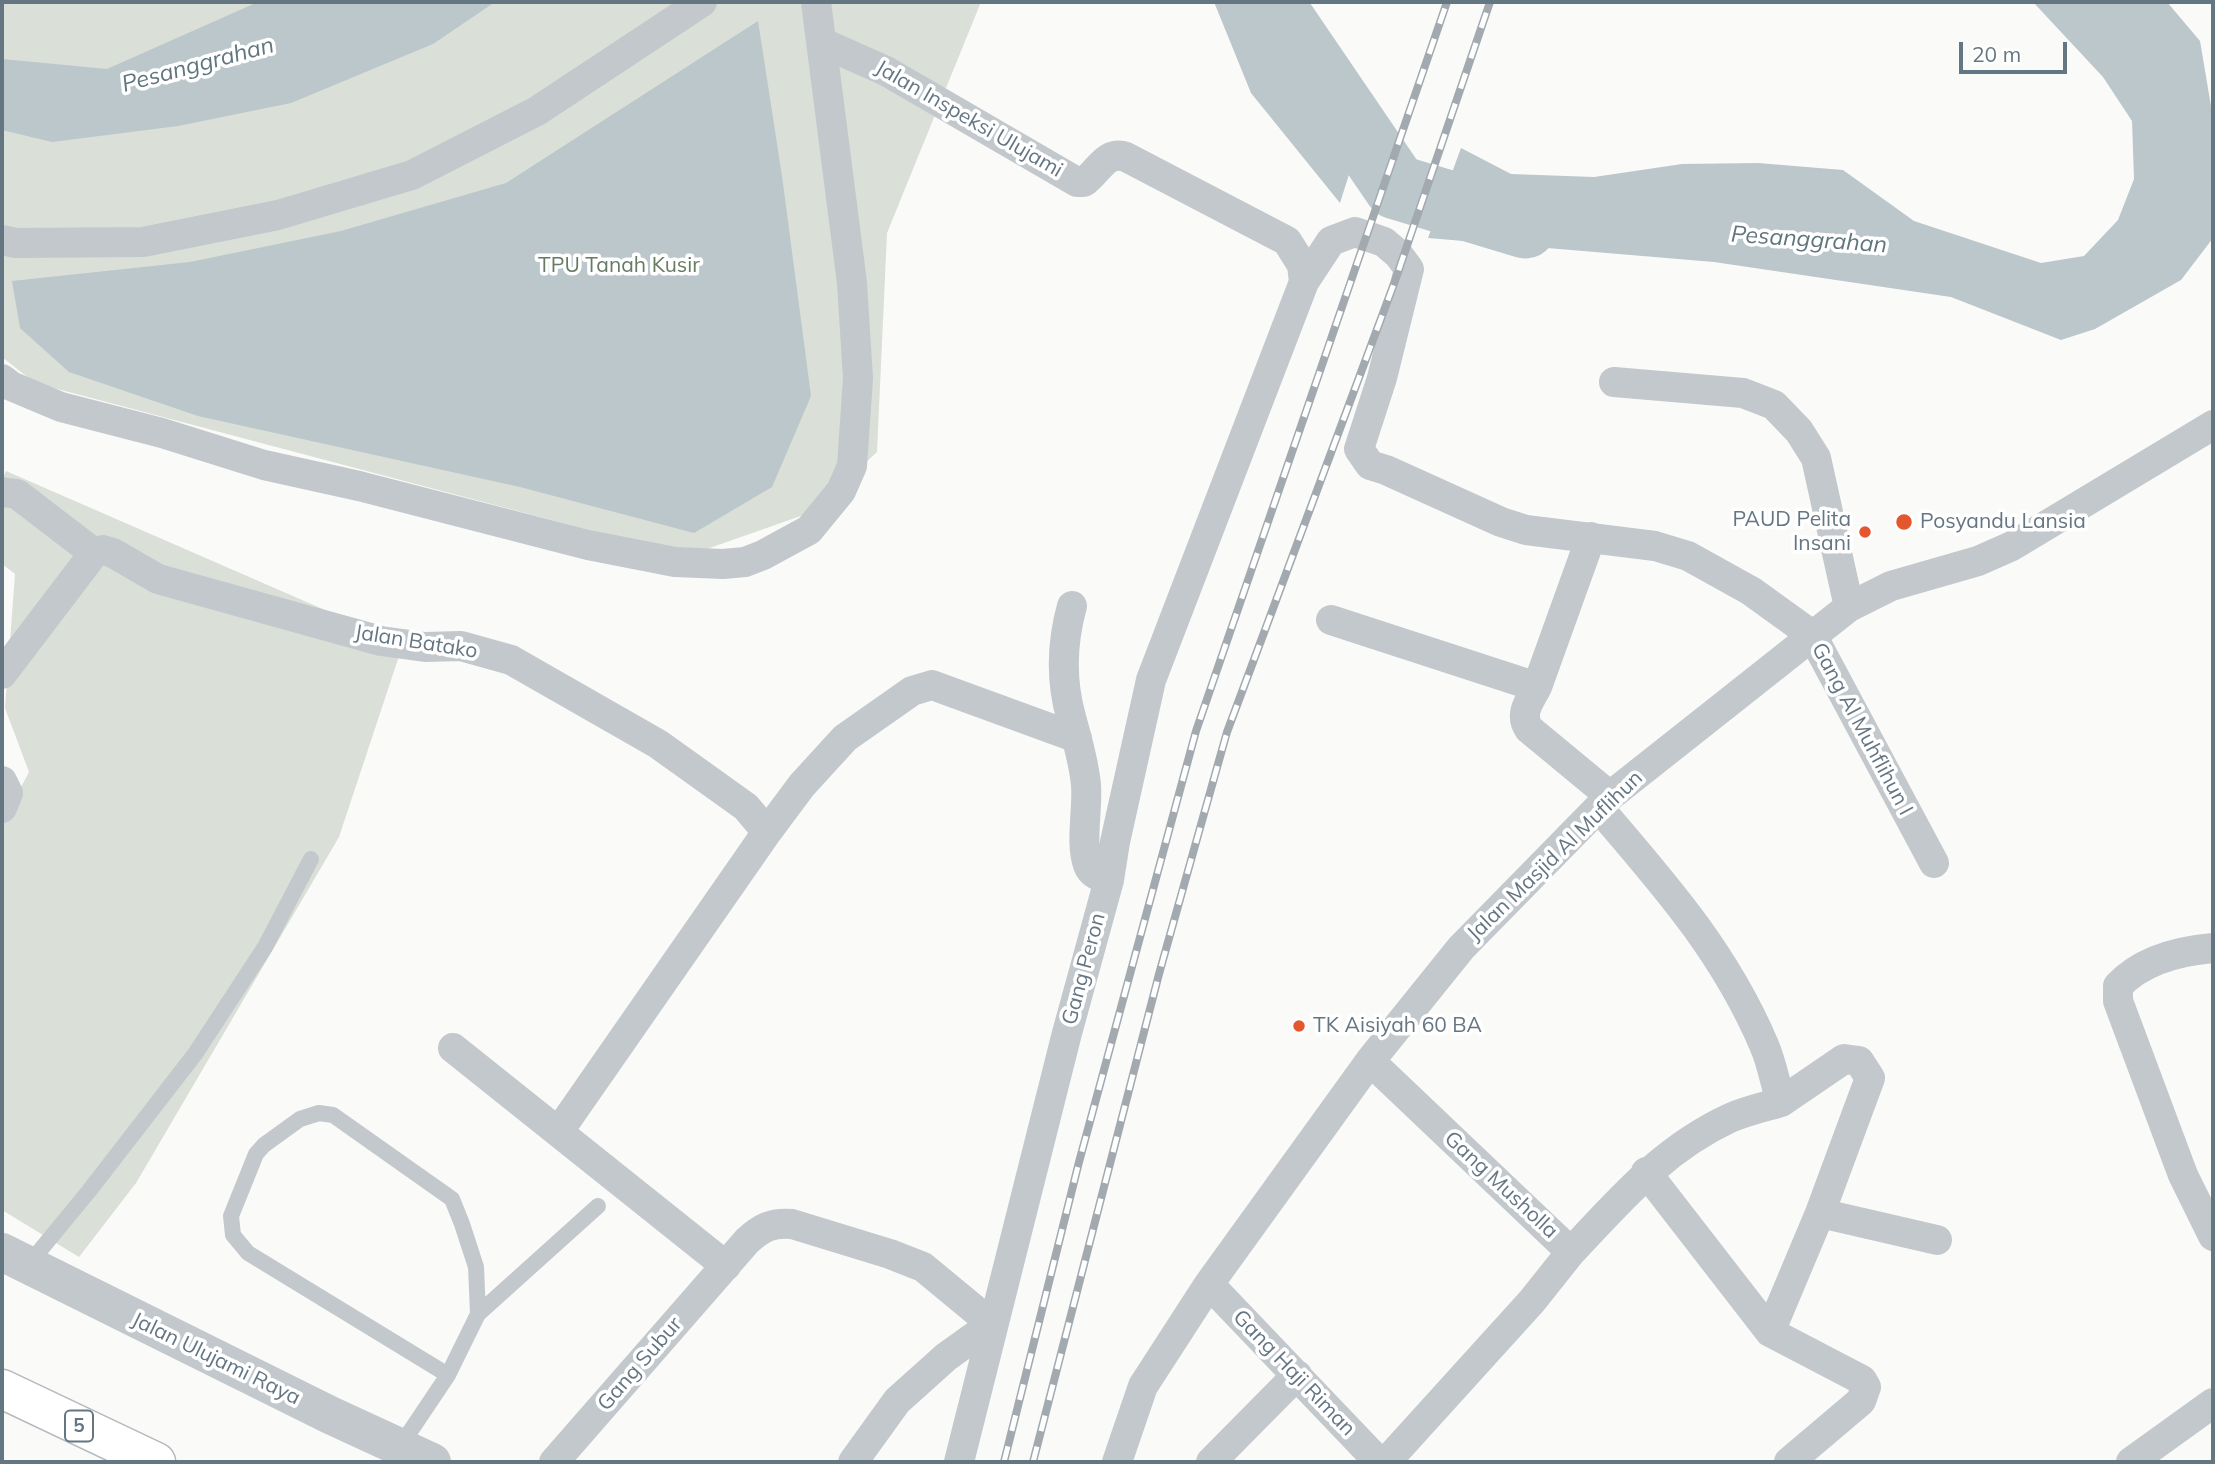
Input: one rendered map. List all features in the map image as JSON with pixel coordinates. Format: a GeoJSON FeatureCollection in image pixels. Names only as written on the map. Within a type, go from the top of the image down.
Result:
{"type":"FeatureCollection","features":[{"type":"Feature","properties":{"kind":"highway","name":"5"},"geometry":{"type":"LineString","coordinates":[[2,1389],[156,1462]]}},
{"type":"Feature","properties":{"kind":"street"},"geometry":{"type":"LineString","coordinates":[[2,240],[16,243],[143,242],[278,215],[411,175],[537,111],[702,2]]}},
{"type":"Feature","properties":{"kind":"street"},"geometry":{"type":"LineString","coordinates":[[2,379],[11,386],[61,407],[162,433],[264,465],[359,486],[514,527],[675,562],[745,562],[809,530],[841,491],[852,466],[858,378],[852,284],[816,2]]}},
{"type":"Feature","properties":{"kind":"street","name":"Jalan Inspeksi Ulujami"},"geometry":{"type":"LineString","coordinates":[[823,43],[886,71],[1077,181],[1084,182],[1091,177],[1110,156],[1118,154],[1126,157],[1287,242],[1301,265],[1304,282]]}},
{"type":"Feature","properties":{"kind":"street","name":"Gang Al Muhflihun I"},"geometry":{"type":"LineString","coordinates":[[1304,282],[1331,240],[1355,232],[1384,242],[1398,254],[1409,270],[1382,378],[1359,449],[1370,465],[1526,530],[1655,545],[1688,556],[1751,591],[1812,635],[1934,863]]}},
{"type":"Feature","properties":{"kind":"street","name":"Gang Peron"},"geometry":{"type":"LineString","coordinates":[[959,1462],[1063,1046],[1109,880],[1151,680],[1304,282]]}},
{"type":"Feature","properties":{"kind":"street"},"geometry":{"type":"LineString","coordinates":[[1614,382],[1743,393],[1774,405],[1799,431],[1816,458],[1849,607]]}},
{"type":"Feature","properties":{"kind":"street","name":"Jalan Masjid Al Muflihun"},"geometry":{"type":"LineString","coordinates":[[1117,1462],[1143,1386],[1209,1284],[1370,1061],[1461,948],[1604,802],[1849,607],[1891,586],[1978,561],[2012,546],[2213,425]]}},
{"type":"Feature","properties":{"kind":"street","name":"Jalan Batako"},"geometry":{"type":"LineString","coordinates":[[2,492],[17,494],[94,553],[103,550],[113,553],[158,579],[382,641],[425,647],[461,646],[511,660],[658,744],[746,807],[767,832]]}},
{"type":"Feature","properties":{"kind":"street"},"geometry":{"type":"LineString","coordinates":[[1591,537],[1537,687],[1523,713],[1524,722],[1604,802],[1719,957],[1765,1046],[1781,1102]]}},
{"type":"Feature","properties":{"kind":"street"},"geometry":{"type":"LineString","coordinates":[[2,674],[94,553]]}},
{"type":"Feature","properties":{"kind":"street"},"geometry":{"type":"LineString","coordinates":[[1072,606],[1065,634],[1064,667],[1070,715],[1086,785],[1086,856],[1089,868],[1096,875],[1109,880]]}},
{"type":"Feature","properties":{"kind":"street"},"geometry":{"type":"LineString","coordinates":[[1331,620],[1537,687]]}},
{"type":"Feature","properties":{"kind":"street"},"geometry":{"type":"LineString","coordinates":[[559,1131],[767,832],[802,785],[845,737],[921,687],[932,685],[1077,738]]}},
{"type":"Feature","properties":{"kind":"street"},"geometry":{"type":"LineString","coordinates":[[2,781],[8,793],[2,808]]}},
{"type":"Feature","properties":{"kind":"street"},"geometry":{"type":"LineString","coordinates":[[2213,948],[2192,950],[2144,964],[2118,986],[2118,1001],[2183,1175],[2213,1236]]}},
{"type":"Feature","properties":{"kind":"street"},"geometry":{"type":"LineString","coordinates":[[453,1048],[726,1266]]}},
{"type":"Feature","properties":{"kind":"street","name":"Gang Musholla"},"geometry":{"type":"LineString","coordinates":[[1370,1061],[1571,1252],[1646,1172],[1671,1153],[1730,1118],[1781,1102],[1844,1059],[1859,1061],[1870,1079],[1820,1213]]}},
{"type":"Feature","properties":{"kind":"street"},"geometry":{"type":"LineString","coordinates":[[1646,1172],[1770,1332],[1862,1380],[1866,1387],[1861,1401],[1789,1462]]}},
{"type":"Feature","properties":{"kind":"street"},"geometry":{"type":"LineString","coordinates":[[1770,1332],[1820,1213],[1937,1240]]}},
{"type":"Feature","properties":{"kind":"street","name":"Gang Subur"},"geometry":{"type":"LineString","coordinates":[[554,1462],[760,1229],[777,1223],[792,1224],[923,1267],[992,1324]]}},
{"type":"Feature","properties":{"kind":"street"},"geometry":{"type":"LineString","coordinates":[[1386,1462],[1532,1301],[1571,1252]]}},
{"type":"Feature","properties":{"kind":"street","name":"Jalan Ulujami Raya"},"geometry":{"type":"LineString","coordinates":[[15,1259],[416,1455]]}},
{"type":"Feature","properties":{"kind":"street","name":"Gang Haji Riman"},"geometry":{"type":"LineString","coordinates":[[1209,1284],[1379,1462]]}},
{"type":"Feature","properties":{"kind":"street"},"geometry":{"type":"LineString","coordinates":[[853,1462],[897,1401],[946,1357],[992,1324]]}},
{"type":"Feature","properties":{"kind":"street"},"geometry":{"type":"LineString","coordinates":[[1211,1462],[1297,1375]]}},
{"type":"Feature","properties":{"kind":"street"},"geometry":{"type":"LineString","coordinates":[[2131,1462],[2213,1403]]}},
{"type":"Feature","properties":{"kind":"lane"},"geometry":{"type":"LineString","coordinates":[[15,1259],[195,1054],[265,947],[312,859]]}},
{"type":"Feature","properties":{"kind":"lane"},"geometry":{"type":"LineString","coordinates":[[448,1375],[248,1253],[239,1244],[233,1235],[231,1216],[256,1154],[300,1119],[319,1113],[333,1115],[355,1129],[452,1199],[476,1267],[478,1314]]}},
{"type":"Feature","properties":{"kind":"lane"},"geometry":{"type":"LineString","coordinates":[[416,1455],[448,1375],[478,1314],[598,1206]]}},
{"type":"Feature","properties":{"kind":"green space","name":"TPU Tanah Kusir"},"geometry":{"type":"Polygon","coordinates":[[[2,2],[981,2],[887,233],[877,452],[812,512],[687,556],[35,383],[2,357],[2,2]]]}},
{"type":"Feature","properties":{"kind":"green space"},"geometry":{"type":"Polygon","coordinates":[[[6,471],[403,644],[339,837],[136,1183],[79,1257],[2,1210],[2,823],[29,772],[5,708],[15,574],[2,564],[2,479],[6,471]]]}},
{"type":"Feature","properties":{"kind":"water"},"geometry":{"type":"Polygon","coordinates":[[[258,2],[495,2],[433,44],[291,103],[178,126],[52,142],[2,130],[2,59],[107,69],[258,2]]]}},
{"type":"Feature","properties":{"kind":"water"},"geometry":{"type":"Polygon","coordinates":[[[1214,2],[1297,2],[1369,111],[1340,203],[1251,93],[1214,2]]]}},
{"type":"Feature","properties":{"kind":"water"},"geometry":{"type":"Polygon","coordinates":[[[2033,2],[2167,2],[2200,41],[2213,118],[2213,238],[2181,280],[2095,329],[2061,340],[1951,297],[1714,262],[1428,238],[1461,148],[1511,174],[1594,177],[1682,164],[1758,163],[1843,170],[1914,221],[2041,263],[2084,256],[2118,220],[2134,179],[2132,121],[2103,77],[2033,2]]]}},
{"type":"Feature","properties":{"kind":"water"},"geometry":{"type":"Polygon","coordinates":[[[758,21],[811,396],[772,487],[694,533],[520,487],[198,416],[69,372],[20,328],[12,281],[190,262],[341,231],[506,183],[758,21]]]}},
{"type":"Feature","properties":{"kind":"waterway","name":"Pesanggrahan"},"geometry":{"type":"LineString","coordinates":[[1270,2],[1396,187],[1525,226]]}},
{"type":"Feature","properties":{"kind":"railway"},"geometry":{"type":"LineString","coordinates":[[1004,1462],[1079,1162],[1196,731],[1447,2]]}},
{"type":"Feature","properties":{"kind":"railway"},"geometry":{"type":"LineString","coordinates":[[1033,1462],[1159,974],[1227,732],[1395,281],[1490,2]]}},
{"type":"Feature","properties":{"kind":"place","name":"Posyandu Lansia"},"geometry":{"type":"Point","coordinates":[1904,522]}},
{"type":"Feature","properties":{"kind":"place","name":"PAUD Pelita Insani"},"geometry":{"type":"Point","coordinates":[1865,532]}},
{"type":"Feature","properties":{"kind":"place","name":"TK Aisiyah 60 BA"},"geometry":{"type":"Point","coordinates":[1299,1026]}}]}
